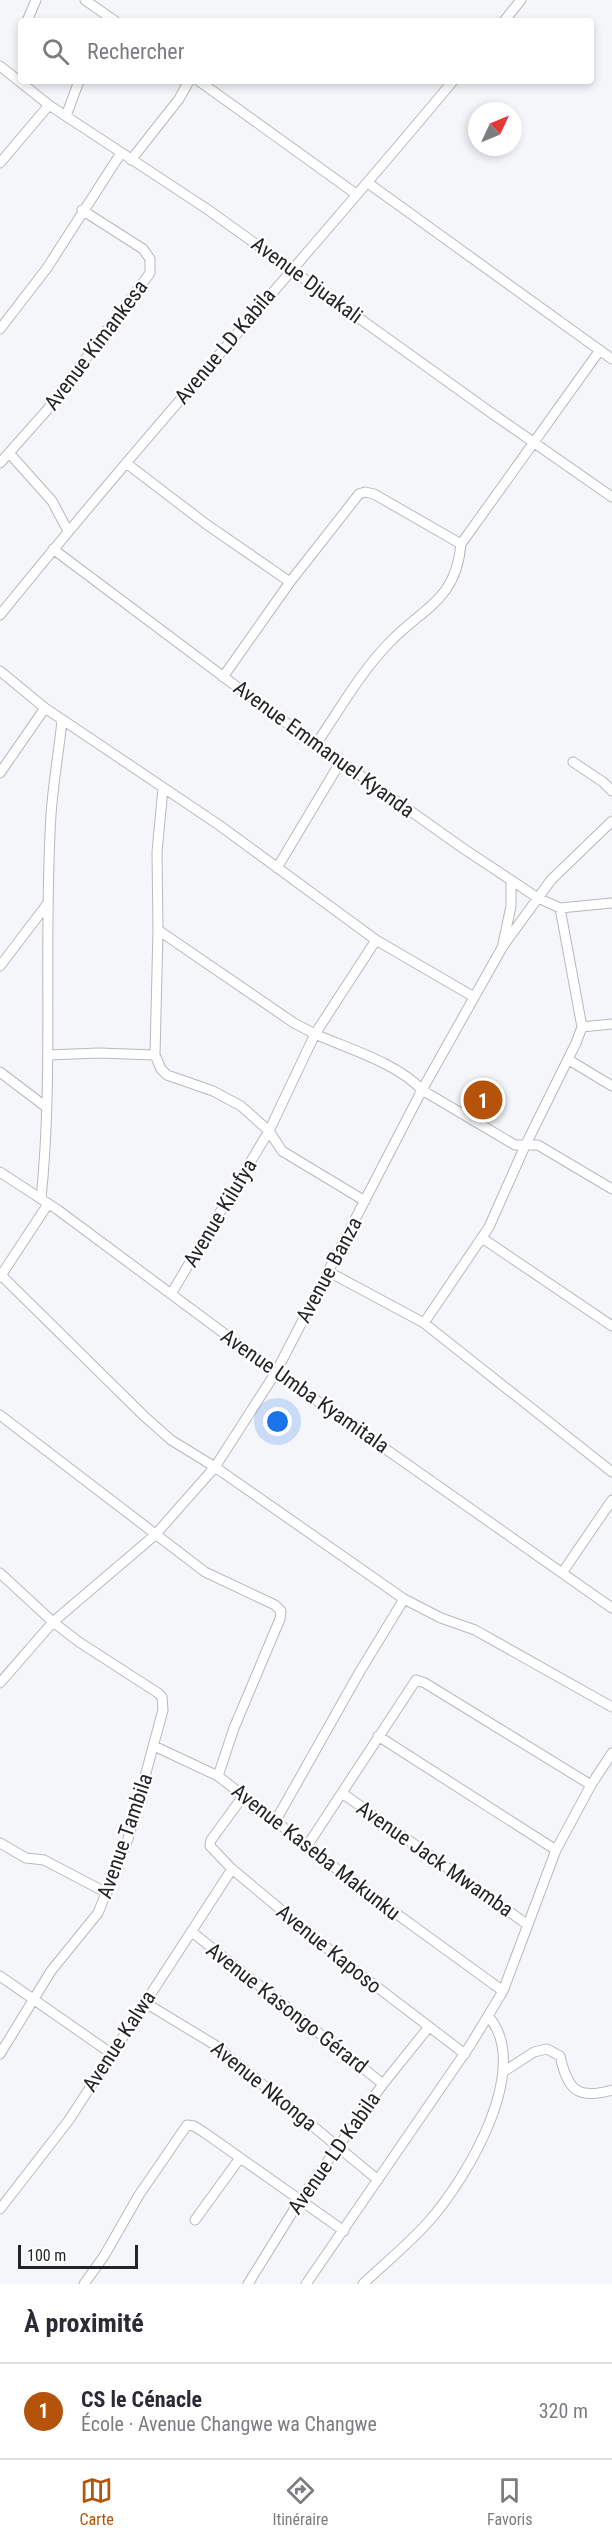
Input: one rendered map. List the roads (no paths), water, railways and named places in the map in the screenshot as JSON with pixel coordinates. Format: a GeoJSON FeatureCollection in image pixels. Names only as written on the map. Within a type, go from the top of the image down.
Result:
{"type":"FeatureCollection","features":[{"type":"Feature","properties":{"kind":"street"},"geometry":{"type":"LineString","coordinates":[[28,18],[36,0]]}},
{"type":"Feature","properties":{"kind":"street"},"geometry":{"type":"LineString","coordinates":[[85,0],[111,18]]}},
{"type":"Feature","properties":{"kind":"street"},"geometry":{"type":"LineString","coordinates":[[506,18],[521,0]]}},
{"type":"Feature","properties":{"kind":"street","name":"Avenue Djuakali"},"geometry":{"type":"LineString","coordinates":[[0,66],[18,77]]}},
{"type":"Feature","properties":{"kind":"street","name":"Avenue Djuakali"},"geometry":{"type":"LineString","coordinates":[[28,84],[49,105],[207,209],[612,497]]}},
{"type":"Feature","properties":{"kind":"street"},"geometry":{"type":"LineString","coordinates":[[66,116],[78,84]]}},
{"type":"Feature","properties":{"kind":"street"},"geometry":{"type":"LineString","coordinates":[[131,160],[179,99],[187,84]]}},
{"type":"Feature","properties":{"kind":"street"},"geometry":{"type":"LineString","coordinates":[[203,84],[356,194]]}},
{"type":"Feature","properties":{"kind":"street","name":"Avenue LD Kabila"},"geometry":{"type":"LineString","coordinates":[[0,615],[68,531],[450,84]]}},
{"type":"Feature","properties":{"kind":"street"},"geometry":{"type":"LineString","coordinates":[[0,163],[49,105]]}},
{"type":"Feature","properties":{"kind":"street"},"geometry":{"type":"LineString","coordinates":[[0,329],[47,268],[82,210],[121,153]]}},
{"type":"Feature","properties":{"kind":"street"},"geometry":{"type":"LineString","coordinates":[[368,183],[612,359]]}},
{"type":"Feature","properties":{"kind":"street","name":"Avenue Kimankesa"},"geometry":{"type":"LineString","coordinates":[[4,456],[47,411],[150,273],[150,259],[143,249],[82,210]]}},
{"type":"Feature","properties":{"kind":"street"},"geometry":{"type":"LineString","coordinates":[[316,744],[388,644],[445,592],[458,566],[460,544],[600,350]]}},
{"type":"Feature","properties":{"kind":"street"},"geometry":{"type":"LineString","coordinates":[[4,456],[52,501],[68,531]]}},
{"type":"Feature","properties":{"kind":"street"},"geometry":{"type":"LineString","coordinates":[[126,463],[206,524],[290,582]]}},
{"type":"Feature","properties":{"kind":"street"},"geometry":{"type":"LineString","coordinates":[[223,677],[290,582],[354,500],[365,492],[374,494],[460,544]]}},
{"type":"Feature","properties":{"kind":"street","name":"Avenue Emmanuel Kyanda"},"geometry":{"type":"LineString","coordinates":[[53,549],[223,677],[511,881],[538,898],[560,908],[612,903]]}},
{"type":"Feature","properties":{"kind":"street"},"geometry":{"type":"LineString","coordinates":[[0,671],[45,708],[163,788],[376,940],[474,997]]}},
{"type":"Feature","properties":{"kind":"street"},"geometry":{"type":"LineString","coordinates":[[0,772],[45,708]]}},
{"type":"Feature","properties":{"kind":"street"},"geometry":{"type":"LineString","coordinates":[[63,720],[52,798],[48,903],[45,1202],[0,1277],[4,1278],[163,1434],[215,1467],[404,1599],[441,1618],[475,1630],[612,1707]]}},
{"type":"Feature","properties":{"kind":"street"},"geometry":{"type":"LineString","coordinates":[[277,868],[340,761]]}},
{"type":"Feature","properties":{"kind":"street"},"geometry":{"type":"LineString","coordinates":[[573,762],[603,782],[612,791]]}},
{"type":"Feature","properties":{"kind":"street"},"geometry":{"type":"LineString","coordinates":[[163,788],[157,852],[155,1055],[157,1062],[167,1075],[204,1088],[241,1106],[269,1131],[282,1150],[365,1201]]}},
{"type":"Feature","properties":{"kind":"street","name":"Avenue Banza"},"geometry":{"type":"LineString","coordinates":[[0,1683],[53,1622],[155,1535],[215,1467],[276,1372],[422,1090],[503,946],[566,863],[612,821]]}},
{"type":"Feature","properties":{"kind":"street"},"geometry":{"type":"LineString","coordinates":[[503,946],[511,906],[511,881]]}},
{"type":"Feature","properties":{"kind":"street"},"geometry":{"type":"LineString","coordinates":[[0,966],[48,903]]}},
{"type":"Feature","properties":{"kind":"street"},"geometry":{"type":"LineString","coordinates":[[424,1323],[444,1290],[482,1238],[569,1060],[582,1027],[560,908]]}},
{"type":"Feature","properties":{"kind":"street"},"geometry":{"type":"LineString","coordinates":[[158,930],[294,1023],[397,1071],[422,1090],[515,1145],[538,1145],[612,1189]]}},
{"type":"Feature","properties":{"kind":"street","name":"Avenue Kilufya"},"geometry":{"type":"LineString","coordinates":[[171,1294],[269,1131],[315,1034],[376,940]]}},
{"type":"Feature","properties":{"kind":"street"},"geometry":{"type":"LineString","coordinates":[[582,1027],[612,1024]]}},
{"type":"Feature","properties":{"kind":"street"},"geometry":{"type":"LineString","coordinates":[[48,1055],[99,1053],[155,1055]]}},
{"type":"Feature","properties":{"kind":"street"},"geometry":{"type":"LineString","coordinates":[[569,1060],[612,1086]]}},
{"type":"Feature","properties":{"kind":"street"},"geometry":{"type":"LineString","coordinates":[[0,1072],[46,1107]]}},
{"type":"Feature","properties":{"kind":"street","name":"Avenue Umba Kyamitala"},"geometry":{"type":"LineString","coordinates":[[0,1172],[45,1202],[276,1372],[612,1608]]}},
{"type":"Feature","properties":{"kind":"street"},"geometry":{"type":"LineString","coordinates":[[482,1238],[612,1326]]}},
{"type":"Feature","properties":{"kind":"street"},"geometry":{"type":"LineString","coordinates":[[329,1272],[424,1323],[612,1472]]}},
{"type":"Feature","properties":{"kind":"street"},"geometry":{"type":"LineString","coordinates":[[0,1415],[205,1572],[275,1605],[282,1611],[234,1728],[218,1776]]}},
{"type":"Feature","properties":{"kind":"street"},"geometry":{"type":"LineString","coordinates":[[562,1573],[612,1500]]}},
{"type":"Feature","properties":{"kind":"street"},"geometry":{"type":"LineString","coordinates":[[0,1573],[53,1622]]}},
{"type":"Feature","properties":{"kind":"street"},"geometry":{"type":"LineString","coordinates":[[276,1820],[359,1673],[404,1599]]}},
{"type":"Feature","properties":{"kind":"street","name":"Avenue Tambila"},"geometry":{"type":"LineString","coordinates":[[0,2054],[63,1955],[91,1924],[107,1893],[128,1839],[163,1710],[162,1697],[53,1622]]}},
{"type":"Feature","properties":{"kind":"street"},"geometry":{"type":"LineString","coordinates":[[307,1846],[413,1682],[419,1680],[591,1785]]}},
{"type":"Feature","properties":{"kind":"street"},"geometry":{"type":"LineString","coordinates":[[378,1736],[556,1850]]}},
{"type":"Feature","properties":{"kind":"street","name":"Avenue Kaseba Makunku"},"geometry":{"type":"LineString","coordinates":[[154,1746],[218,1776],[307,1846],[503,1991]]}},
{"type":"Feature","properties":{"kind":"street"},"geometry":{"type":"LineString","coordinates":[[306,2284],[489,2016],[503,1991],[556,1850],[591,1785],[612,1753]]}},
{"type":"Feature","properties":{"kind":"street","name":"Avenue Jack Mwamba"},"geometry":{"type":"LineString","coordinates":[[342,1793],[528,1925]]}},
{"type":"Feature","properties":{"kind":"street","name":"Avenue Kaposo"},"geometry":{"type":"LineString","coordinates":[[243,1795],[209,1844],[232,1869],[339,1958],[465,2054]]}},
{"type":"Feature","properties":{"kind":"street"},"geometry":{"type":"LineString","coordinates":[[0,1843],[26,1858],[44,1860],[107,1893]]}},
{"type":"Feature","properties":{"kind":"street","name":"Avenue Kalwa"},"geometry":{"type":"LineString","coordinates":[[0,2209],[69,2120],[232,1869]]}},
{"type":"Feature","properties":{"kind":"street","name":"Avenue Kasongo Gérard"},"geometry":{"type":"LineString","coordinates":[[192,1932],[383,2084]]}},
{"type":"Feature","properties":{"kind":"street"},"geometry":{"type":"LineString","coordinates":[[0,1976],[112,2054]]}},
{"type":"Feature","properties":{"kind":"street","name":"Avenue Nkonga"},"geometry":{"type":"LineString","coordinates":[[144,2002],[215,2045],[378,2180]]}},
{"type":"Feature","properties":{"kind":"street"},"geometry":{"type":"LineString","coordinates":[[363,2284],[430,2220],[457,2182],[485,2132],[497,2100],[503,2072],[503,2042],[489,2016]]}},
{"type":"Feature","properties":{"kind":"street","name":"Avenue LD Kabila"},"geometry":{"type":"LineString","coordinates":[[248,2284],[300,2200],[383,2084],[428,2028]]}},
{"type":"Feature","properties":{"kind":"street"},"geometry":{"type":"LineString","coordinates":[[503,2072],[534,2052],[547,2049],[560,2056],[567,2082],[574,2090],[589,2094],[612,2090]]}},
{"type":"Feature","properties":{"kind":"street"},"geometry":{"type":"LineString","coordinates":[[84,2284],[104,2256],[139,2195],[187,2125],[194,2126],[205,2133],[344,2231]]}},
{"type":"Feature","properties":{"kind":"street"},"geometry":{"type":"LineString","coordinates":[[195,2220],[240,2158]]}},
{"type":"Feature","properties":{"kind":"place","name":"CS le Cénacle"},"geometry":{"type":"Point","coordinates":[483,1100]}}]}
